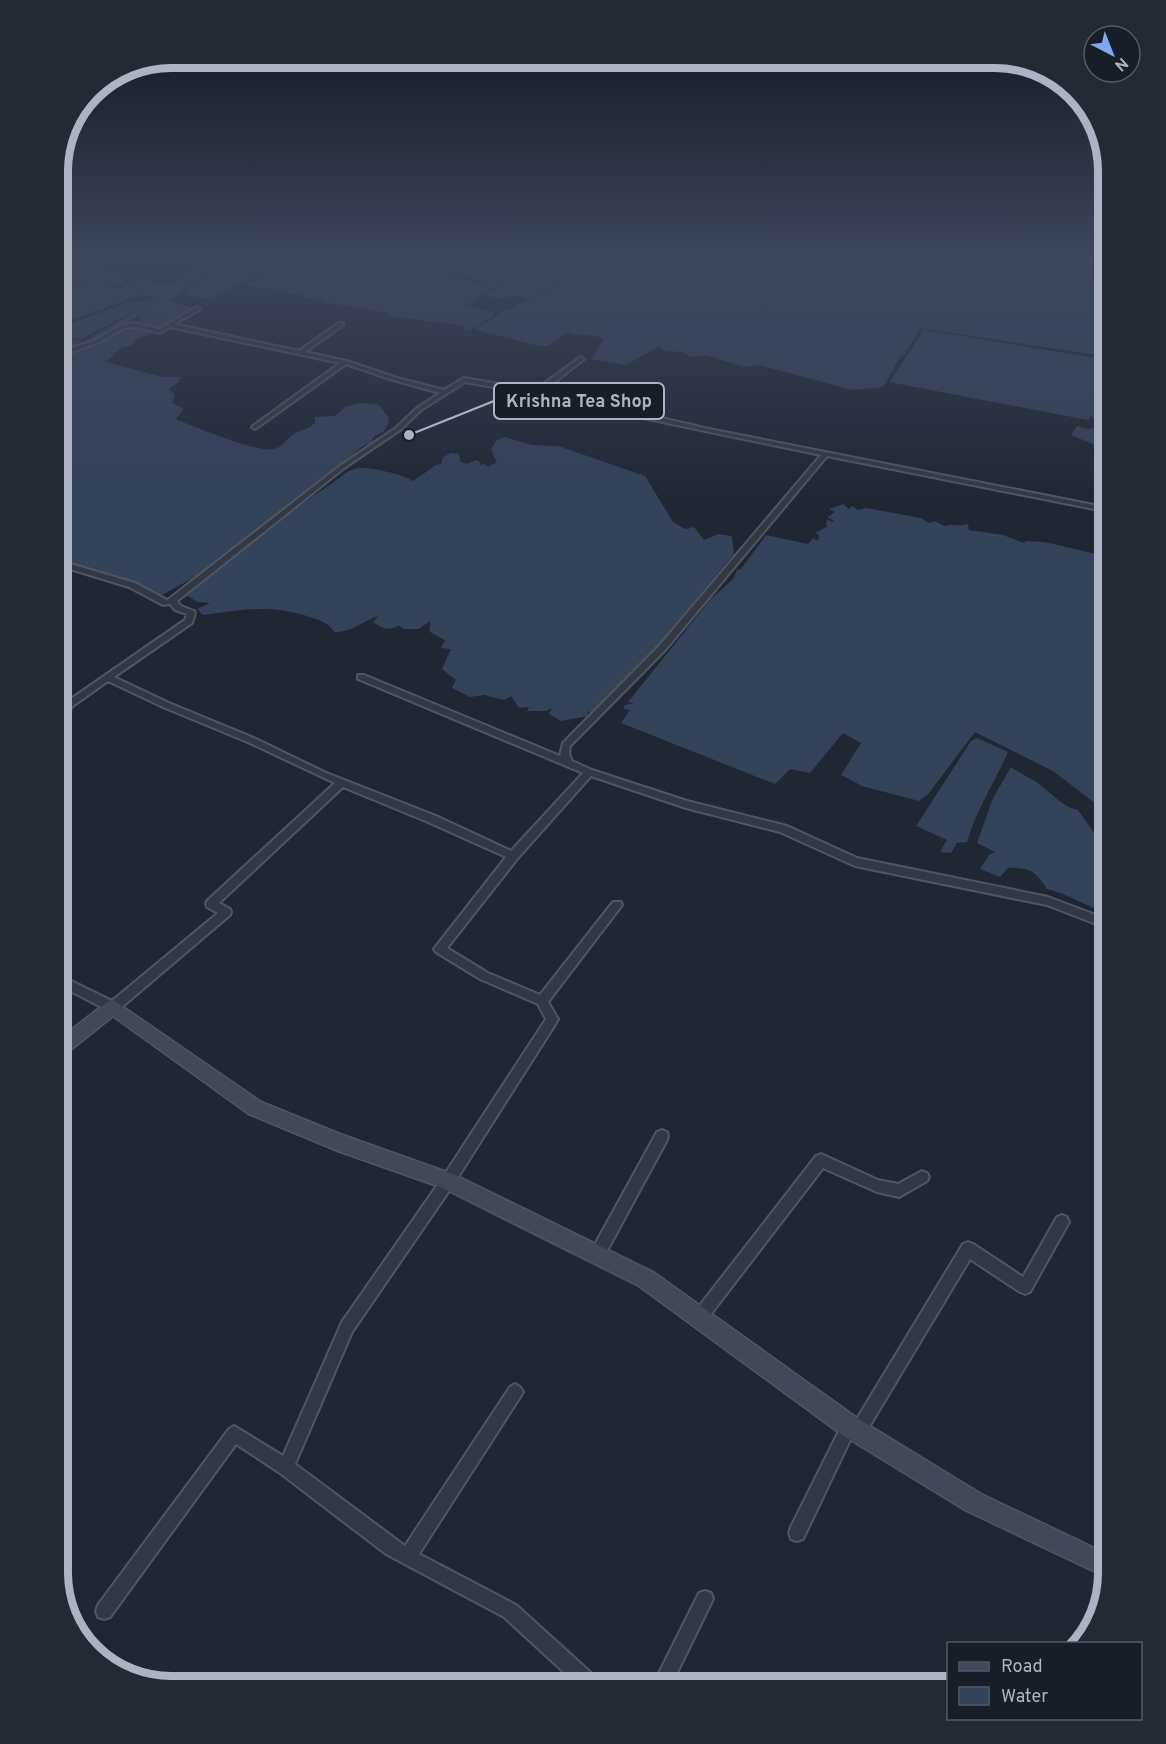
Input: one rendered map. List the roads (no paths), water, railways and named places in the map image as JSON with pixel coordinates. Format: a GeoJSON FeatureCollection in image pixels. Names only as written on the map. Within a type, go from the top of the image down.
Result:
{"type":"FeatureCollection","features":[{"type":"Feature","properties":{"kind":"street"},"geometry":{"type":"LineString","coordinates":[[68,351],[101,339]]}},
{"type":"Feature","properties":{"kind":"street"},"geometry":{"type":"LineString","coordinates":[[239,339],[345,362],[395,379],[446,392]]}},
{"type":"Feature","properties":{"kind":"street"},"geometry":{"type":"LineString","coordinates":[[301,352],[319,339]]}},
{"type":"Feature","properties":{"kind":"street"},"geometry":{"type":"LineString","coordinates":[[537,392],[582,359]]}},
{"type":"Feature","properties":{"kind":"street"},"geometry":{"type":"LineString","coordinates":[[255,427],[345,362]]}},
{"type":"Feature","properties":{"kind":"street"},"geometry":{"type":"LineString","coordinates":[[68,565],[132,585],[166,603],[172,601],[342,467],[398,429],[419,409],[464,380],[614,406],[638,415],[709,431],[1098,508]]}},
{"type":"Feature","properties":{"kind":"street"},"geometry":{"type":"LineString","coordinates":[[569,763],[564,754],[566,745],[663,647],[826,453]]}},
{"type":"Feature","properties":{"kind":"street"},"geometry":{"type":"LineString","coordinates":[[68,706],[189,621],[191,613],[178,608],[172,601]]}},
{"type":"Feature","properties":{"kind":"street"},"geometry":{"type":"LineString","coordinates":[[361,677],[589,772],[686,804],[783,829],[855,862],[1048,901],[1098,921]]}},
{"type":"Feature","properties":{"kind":"street"},"geometry":{"type":"LineString","coordinates":[[108,678],[513,856]]}},
{"type":"Feature","properties":{"kind":"street"},"geometry":{"type":"LineString","coordinates":[[286,1467],[346,1326],[448,1181],[552,1019],[542,1001],[484,976],[440,949],[513,856],[589,772]]}},
{"type":"Feature","properties":{"kind":"street"},"geometry":{"type":"LineString","coordinates":[[68,1042],[226,912],[211,904],[342,782]]}},
{"type":"Feature","properties":{"kind":"street"},"geometry":{"type":"LineString","coordinates":[[542,1001],[617,905]]}},
{"type":"Feature","properties":{"kind":"street"},"geometry":{"type":"LineString","coordinates":[[68,984],[113,1007],[255,1108],[338,1142],[448,1181],[646,1279],[853,1429],[973,1502],[1098,1561]]}},
{"type":"Feature","properties":{"kind":"street"},"geometry":{"type":"LineString","coordinates":[[597,1255],[662,1136]]}},
{"type":"Feature","properties":{"kind":"street"},"geometry":{"type":"LineString","coordinates":[[699,1318],[821,1160],[877,1186],[898,1191],[922,1177]]}},
{"type":"Feature","properties":{"kind":"street"},"geometry":{"type":"LineString","coordinates":[[797,1533],[853,1429],[968,1249],[1025,1287],[1062,1222]]}},
{"type":"Feature","properties":{"kind":"street"},"geometry":{"type":"LineString","coordinates":[[409,1555],[515,1392]]}},
{"type":"Feature","properties":{"kind":"street"},"geometry":{"type":"LineString","coordinates":[[104,1611],[234,1434],[286,1467],[392,1548],[409,1555],[510,1611],[582,1676]]}},
{"type":"Feature","properties":{"kind":"street"},"geometry":{"type":"LineString","coordinates":[[666,1676],[705,1599]]}},
{"type":"Feature","properties":{"kind":"street"},"geometry":{"type":"LineString","coordinates":[[573,1676],[576,1670]]}},
{"type":"Feature","properties":{"kind":"water"},"geometry":{"type":"Polygon","coordinates":[[[68,339],[75,339],[83,342],[97,339],[77,347],[68,344],[68,339]]]}},
{"type":"Feature","properties":{"kind":"water"},"geometry":{"type":"Polygon","coordinates":[[[105,339],[137,339],[131,346],[121,348],[106,362],[162,377],[181,377],[179,382],[169,389],[175,394],[172,403],[184,409],[176,419],[254,447],[273,449],[281,446],[294,434],[315,423],[315,417],[335,416],[345,407],[359,403],[378,404],[389,418],[388,425],[383,432],[374,436],[371,443],[363,446],[240,546],[227,552],[217,565],[162,595],[127,579],[68,563],[68,355],[98,346],[105,339]]]}},
{"type":"Feature","properties":{"kind":"water"},"geometry":{"type":"Polygon","coordinates":[[[514,339],[557,339],[548,346],[514,339]]]}},
{"type":"Feature","properties":{"kind":"water"},"geometry":{"type":"Polygon","coordinates":[[[605,339],[913,339],[904,356],[898,355],[901,356],[883,387],[852,390],[759,365],[743,367],[707,355],[690,357],[684,352],[666,351],[659,346],[626,365],[591,359],[605,339]]]}},
{"type":"Feature","properties":{"kind":"water"},"geometry":{"type":"Polygon","coordinates":[[[918,339],[982,339],[1098,358],[1098,419],[1091,416],[1088,420],[889,382],[918,339]]]}},
{"type":"Feature","properties":{"kind":"water"},"geometry":{"type":"Polygon","coordinates":[[[994,339],[1098,339],[1098,355],[994,339]]]}},
{"type":"Feature","properties":{"kind":"water"},"geometry":{"type":"Polygon","coordinates":[[[1077,426],[1089,429],[1098,426],[1098,446],[1071,435],[1077,426]]]}},
{"type":"Feature","properties":{"kind":"water"},"geometry":{"type":"Polygon","coordinates":[[[505,437],[532,445],[558,446],[645,476],[673,522],[685,529],[694,527],[704,540],[718,534],[732,536],[734,554],[641,666],[591,714],[588,711],[587,716],[561,721],[549,714],[552,708],[546,711],[527,711],[529,707],[519,708],[511,696],[504,700],[484,695],[470,697],[452,688],[456,680],[442,669],[451,649],[441,648],[445,640],[430,632],[430,621],[419,629],[403,629],[399,625],[389,629],[373,622],[378,616],[351,629],[334,632],[329,625],[319,620],[279,610],[255,609],[203,615],[197,609],[210,603],[197,602],[185,594],[273,525],[348,472],[360,468],[376,469],[413,481],[441,464],[443,457],[451,453],[459,454],[460,461],[466,464],[476,460],[481,463],[480,465],[485,464],[488,467],[497,462],[491,450],[496,441],[505,437]]]}},
{"type":"Feature","properties":{"kind":"water"},"geometry":{"type":"Polygon","coordinates":[[[843,504],[849,509],[852,506],[858,510],[866,508],[921,518],[929,523],[934,521],[945,526],[968,524],[969,530],[1003,535],[1024,543],[1026,541],[1045,542],[1098,555],[1098,806],[1053,771],[975,732],[929,793],[919,801],[862,786],[841,775],[861,743],[843,733],[810,773],[790,769],[775,784],[621,723],[630,710],[623,709],[625,705],[634,703],[628,702],[711,599],[733,579],[737,570],[741,569],[766,535],[808,544],[813,538],[818,541],[819,535],[815,533],[828,526],[826,525],[827,519],[834,521],[827,517],[835,512],[829,509],[843,504]]]}},
{"type":"Feature","properties":{"kind":"water"},"geometry":{"type":"Polygon","coordinates":[[[977,738],[1008,752],[980,808],[967,842],[957,843],[951,853],[940,852],[947,840],[916,826],[971,741],[977,738]]]}},
{"type":"Feature","properties":{"kind":"water"},"geometry":{"type":"Polygon","coordinates":[[[1011,767],[1036,782],[1062,803],[1078,810],[1098,837],[1098,910],[1047,889],[1035,874],[1027,869],[1008,868],[1000,877],[980,869],[989,855],[995,852],[977,843],[993,798],[1011,767]]]}},
{"type":"Feature","properties":{"kind":"place","name":"Krishna Tea Shop"},"geometry":{"type":"Point","coordinates":[409,435]}}]}
